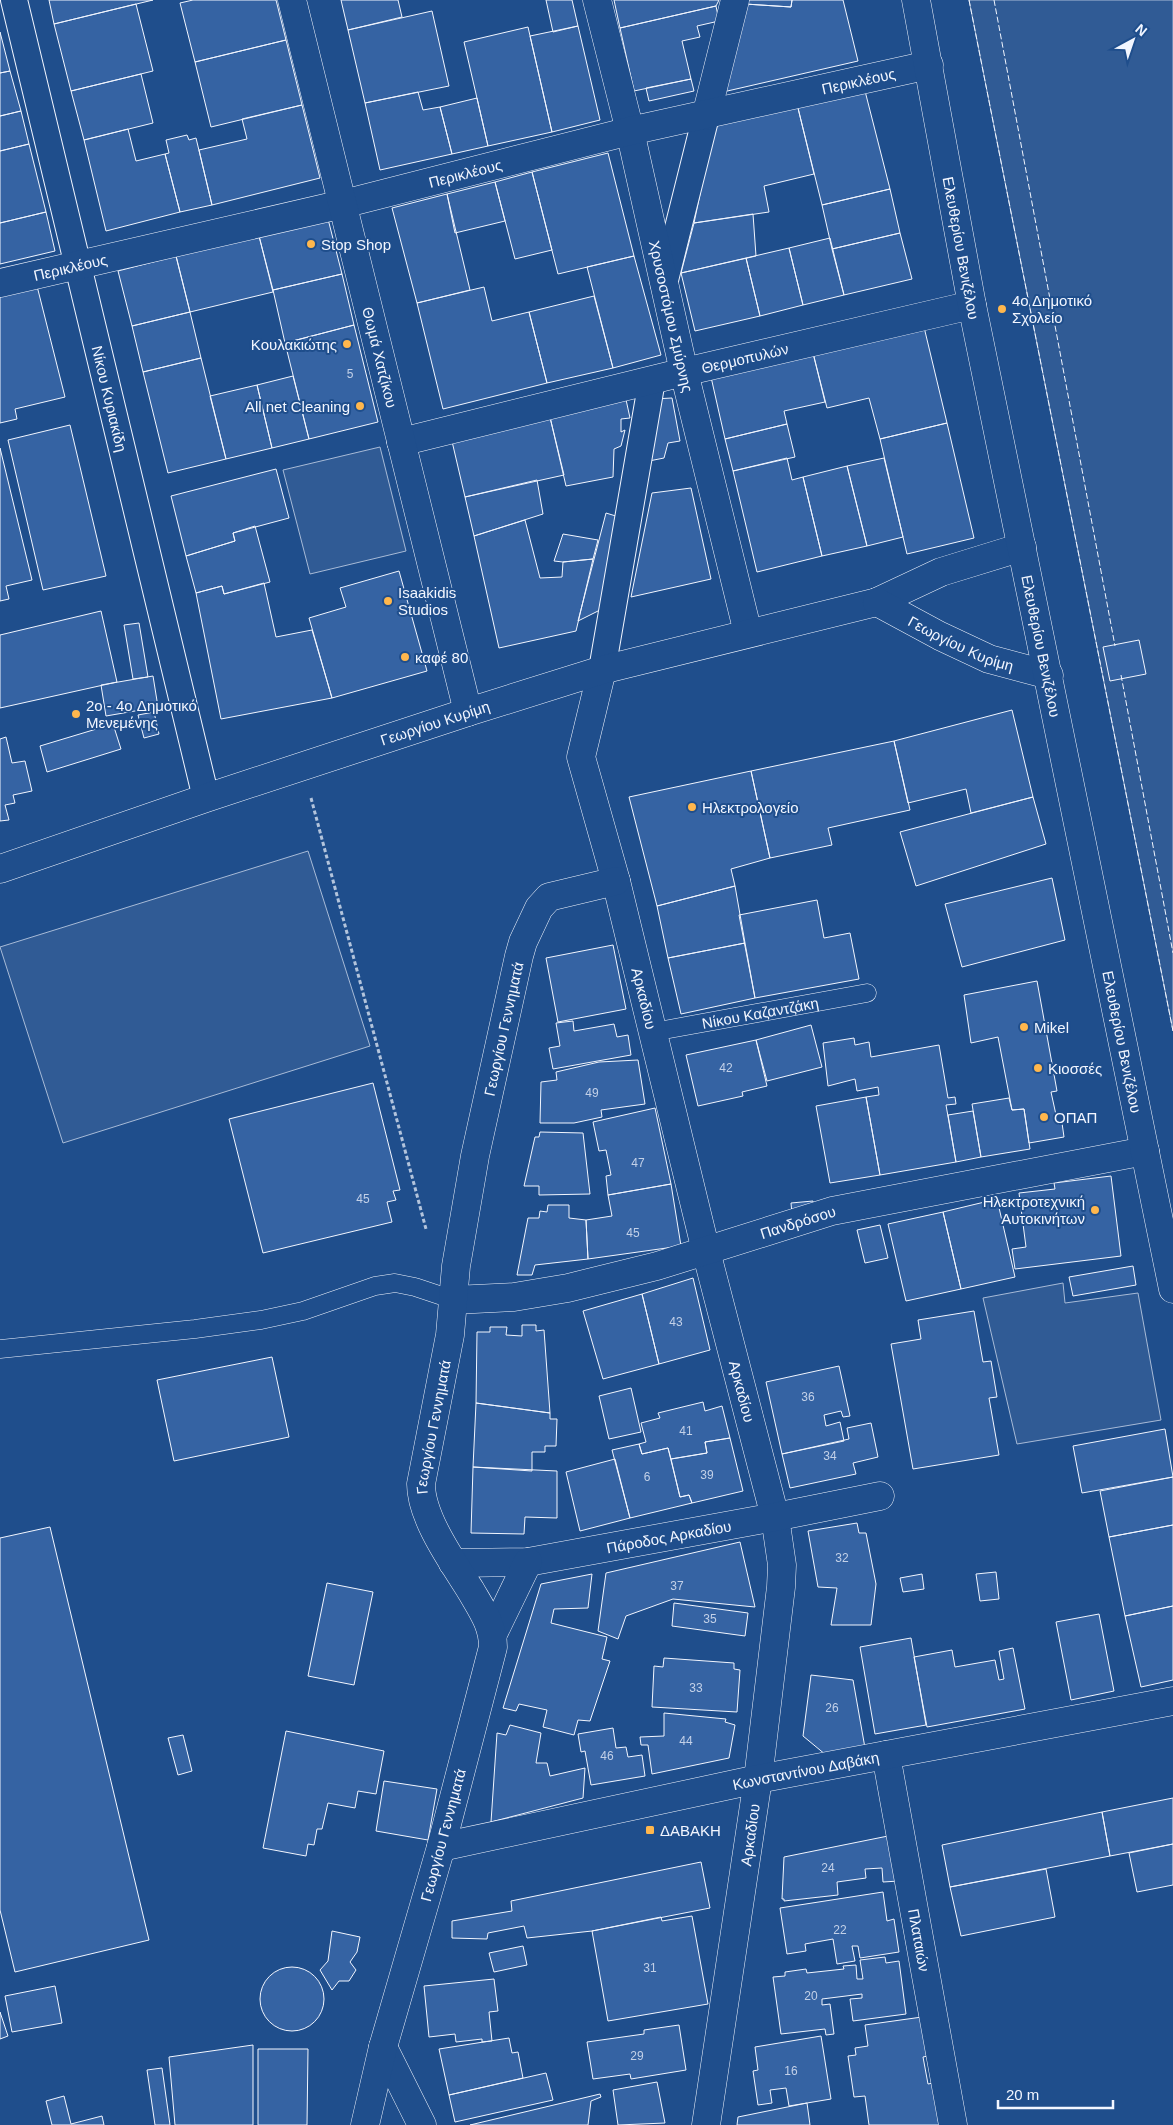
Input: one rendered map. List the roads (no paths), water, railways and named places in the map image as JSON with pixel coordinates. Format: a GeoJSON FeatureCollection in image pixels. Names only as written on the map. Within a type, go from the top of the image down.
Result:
{"type":"FeatureCollection","features":[{"type":"Feature","properties":{"kind":"street","name":"Νίκου Κυριακίδη"},"geometry":{"type":"LineString","coordinates":[[14,0],[206,798]]}},
{"type":"Feature","properties":{"kind":"street","name":"Θωμά Χατζίκου"},"geometry":{"type":"LineString","coordinates":[[292,0],[468,712]]}},
{"type":"Feature","properties":{"kind":"street","name":"Χρυσοστόμου Σμύρνης"},"geometry":{"type":"LineString","coordinates":[[597,0],[630,132],[684,372],[748,633]]}},
{"type":"Feature","properties":{"kind":"street"},"geometry":{"type":"LineString","coordinates":[[664,284],[735,0]]}},
{"type":"Feature","properties":{"kind":"street","name":"Ελευθερίου Βενιζέλου"},"geometry":{"type":"LineString","coordinates":[[916,0],[972,305],[1173,1289]]}},
{"type":"Feature","properties":{"kind":"street","name":"Περικλέους"},"geometry":{"type":"LineString","coordinates":[[0,283],[343,204],[630,132],[929,65]]}},
{"type":"Feature","properties":{"kind":"street","name":"Θερμοπυλών"},"geometry":{"type":"LineString","coordinates":[[401,442],[684,372],[972,305]]}},
{"type":"Feature","properties":{"kind":"street"},"geometry":{"type":"LineString","coordinates":[[602,670],[652,380]]}},
{"type":"Feature","properties":{"kind":"street","name":"Γεωργίου Κυρίμη"},"geometry":{"type":"LineString","coordinates":[[0,869],[206,798],[468,712],[602,670],[877,602],[941,572],[1022,547]]}},
{"type":"Feature","properties":{"kind":"street","name":"Γεωργίου Κυρίμη"},"geometry":{"type":"LineString","coordinates":[[877,602],[940,636],[989,659],[1049,675]]}},
{"type":"Feature","properties":{"kind":"street","name":"Αρκαδίου"},"geometry":{"type":"LineString","coordinates":[[602,670],[581,756],[616,881],[706,1251],[775,1518],[782,1566],[758,1780],[730,1976],[706,2125]]}},
{"type":"Feature","properties":{"kind":"street","name":"Γεωργίου Γεννηματά"},"geometry":{"type":"LineString","coordinates":[[365,2125],[383,2047],[441,1847],[494,1648],[493,1634],[484,1612],[453,1563],[424,1508],[421,1498],[421,1484],[450,1335],[456,1266],[475,1156],[523,942],[539,908],[549,897],[616,881]]}},
{"type":"Feature","properties":{"kind":"street","name":"Πανδρόσου"},"geometry":{"type":"LineString","coordinates":[[454,1300],[514,1297],[568,1288],[657,1266],[832,1211],[1145,1150]]}},
{"type":"Feature","properties":{"kind":"street","name":"Πάροδος Αρκαδίου"},"geometry":{"type":"LineString","coordinates":[[453,1563],[528,1562],[775,1518],[880,1496]]}},
{"type":"Feature","properties":{"kind":"street"},"geometry":{"type":"LineString","coordinates":[[493,1634],[528,1562]]}},
{"type":"Feature","properties":{"kind":"street","name":"Κωνσταντίνου Δαβάκη"},"geometry":{"type":"LineString","coordinates":[[441,1847],[758,1780],[1173,1701]]}},
{"type":"Feature","properties":{"kind":"street","name":"Πλαταιών"},"geometry":{"type":"LineString","coordinates":[[886,1755],[953,2125]]}},
{"type":"Feature","properties":{"kind":"street"},"geometry":{"type":"LineString","coordinates":[[383,2047],[422,2125]]}},
{"type":"Feature","properties":{"kind":"lane","name":"Νίκου Καζαντζάκη"},"geometry":{"type":"LineString","coordinates":[[653,1032],[868,992]]}},
{"type":"Feature","properties":{"kind":"lane"},"geometry":{"type":"LineString","coordinates":[[0,1349],[195,1329],[261,1320],[302,1311],[375,1286],[395,1283],[415,1287],[454,1300]]}},
{"type":"Feature","properties":{"kind":"place","name":"Stop Shop"},"geometry":{"type":"Point","coordinates":[311,244]}},
{"type":"Feature","properties":{"kind":"place","name":"4ο Δημοτικό Σχολείο"},"geometry":{"type":"Point","coordinates":[1002,309]}},
{"type":"Feature","properties":{"kind":"place","name":"Κουλακιώτης"},"geometry":{"type":"Point","coordinates":[347,344]}},
{"type":"Feature","properties":{"kind":"place","name":"All net Cleaning"},"geometry":{"type":"Point","coordinates":[360,406]}},
{"type":"Feature","properties":{"kind":"place","name":"Isaakidis Studios"},"geometry":{"type":"Point","coordinates":[388,601]}},
{"type":"Feature","properties":{"kind":"place","name":"καφέ 80"},"geometry":{"type":"Point","coordinates":[405,657]}},
{"type":"Feature","properties":{"kind":"place","name":"2o - 4o Δημοτικό Μενεμένης"},"geometry":{"type":"Point","coordinates":[76,714]}},
{"type":"Feature","properties":{"kind":"place","name":"Ηλεκτρολογείο"},"geometry":{"type":"Point","coordinates":[692,807]}},
{"type":"Feature","properties":{"kind":"place","name":"Mikel"},"geometry":{"type":"Point","coordinates":[1024,1027]}},
{"type":"Feature","properties":{"kind":"place","name":"Κιοσσές"},"geometry":{"type":"Point","coordinates":[1038,1068]}},
{"type":"Feature","properties":{"kind":"place","name":"ΟΠΑΠ"},"geometry":{"type":"Point","coordinates":[1044,1117]}},
{"type":"Feature","properties":{"kind":"place","name":"Ηλεκτροτεχνική Αυτοκινήτων"},"geometry":{"type":"Point","coordinates":[1095,1210]}},
{"type":"Feature","properties":{"kind":"place","name":"ΔΑΒΑΚΗ"},"geometry":{"type":"Point","coordinates":[650,1830]}}]}
